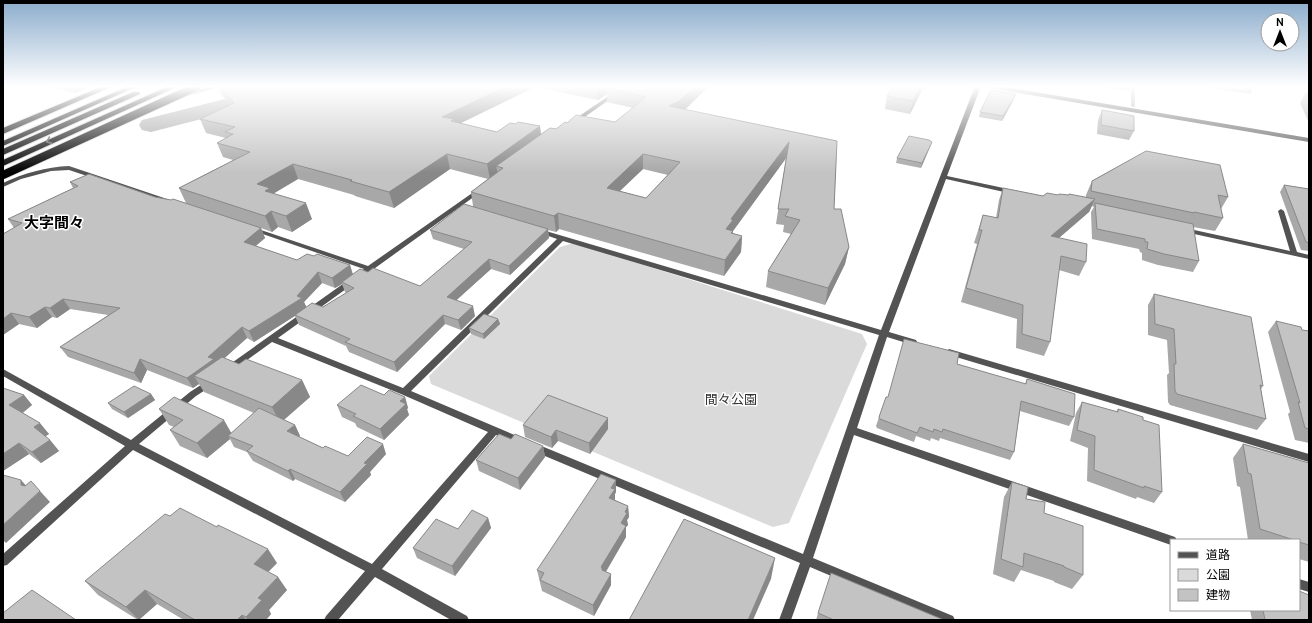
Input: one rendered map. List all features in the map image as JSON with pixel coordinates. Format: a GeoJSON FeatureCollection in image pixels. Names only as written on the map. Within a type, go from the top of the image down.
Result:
{"type":"FeatureCollection","features":[{"type":"Feature","properties":{"kind":"highway"},"geometry":{"type":"LineString","coordinates":[[3,131],[41,115]]}},
{"type":"Feature","properties":{"kind":"highway"},"geometry":{"type":"LineString","coordinates":[[3,144],[69,115]]}},
{"type":"Feature","properties":{"kind":"highway"},"geometry":{"type":"LineString","coordinates":[[3,152],[88,115]]}},
{"type":"Feature","properties":{"kind":"highway"},"geometry":{"type":"LineString","coordinates":[[3,162],[109,115]]}},
{"type":"Feature","properties":{"kind":"highway"},"geometry":{"type":"LineString","coordinates":[[3,174],[127,115]]}},
{"type":"Feature","properties":{"kind":"highway"},"geometry":{"type":"LineString","coordinates":[[3,174],[54,153],[136,115]]}},
{"type":"Feature","properties":{"kind":"street"},"geometry":{"type":"LineString","coordinates":[[567,127],[584,115]]}},
{"type":"Feature","properties":{"kind":"street"},"geometry":{"type":"LineString","coordinates":[[784,620],[807,560],[884,334],[967,115]]}},
{"type":"Feature","properties":{"kind":"street"},"geometry":{"type":"LineString","coordinates":[[1162,115],[1309,140]]}},
{"type":"Feature","properties":{"kind":"street"},"geometry":{"type":"LineString","coordinates":[[3,185],[18,178],[51,169],[69,168],[174,203]]}},
{"type":"Feature","properties":{"kind":"street"},"geometry":{"type":"LineString","coordinates":[[944,177],[1022,194]]}},
{"type":"Feature","properties":{"kind":"street"},"geometry":{"type":"LineString","coordinates":[[3,561],[132,445],[193,394],[272,340],[370,269],[461,208],[483,188]]}},
{"type":"Feature","properties":{"kind":"street"},"geometry":{"type":"LineString","coordinates":[[1281,211],[1294,253]]}},
{"type":"Feature","properties":{"kind":"street"},"geometry":{"type":"LineString","coordinates":[[249,228],[370,269]]}},
{"type":"Feature","properties":{"kind":"street"},"geometry":{"type":"LineString","coordinates":[[1177,228],[1309,257]]}},
{"type":"Feature","properties":{"kind":"street"},"geometry":{"type":"LineString","coordinates":[[532,229],[922,345]]}},
{"type":"Feature","properties":{"kind":"street"},"geometry":{"type":"LineString","coordinates":[[404,392],[562,238]]}},
{"type":"Feature","properties":{"kind":"street"},"geometry":{"type":"LineString","coordinates":[[272,340],[404,392],[494,431],[949,620]]}},
{"type":"Feature","properties":{"kind":"street"},"geometry":{"type":"LineString","coordinates":[[938,349],[1309,458]]}},
{"type":"Feature","properties":{"kind":"street"},"geometry":{"type":"LineString","coordinates":[[3,372],[132,445],[372,570],[463,620]]}},
{"type":"Feature","properties":{"kind":"street"},"geometry":{"type":"LineString","coordinates":[[851,430],[1170,540]]}},
{"type":"Feature","properties":{"kind":"street"},"geometry":{"type":"LineString","coordinates":[[330,620],[494,431]]}},
{"type":"Feature","properties":{"kind":"green space","name":"間々公園"},"geometry":{"type":"Polygon","coordinates":[[[574,243],[862,334],[867,344],[789,523],[773,527],[431,384],[429,376],[560,247],[574,243]]]}},
{"type":"Feature","properties":{"kind":"building"},"geometry":{"type":"Polygon","coordinates":[[[208,115],[446,115],[442,117],[454,119],[451,121],[497,132],[510,123],[516,124],[518,122],[540,126],[487,164],[447,154],[389,192],[293,164],[257,184],[270,188],[265,191],[306,203],[286,216],[271,211],[265,216],[179,188],[250,152],[217,143],[233,134],[225,132],[235,127],[200,119],[208,115]]]}},
{"type":"Feature","properties":{"kind":"building"},"geometry":{"type":"Polygon","coordinates":[[[576,115],[615,122],[624,115],[713,115],[837,141],[834,209],[841,209],[849,247],[828,288],[768,271],[800,220],[785,216],[789,209],[778,209],[789,142],[731,219],[733,220],[726,229],[733,231],[731,233],[742,236],[725,260],[558,213],[554,216],[471,192],[503,168],[496,166],[550,128],[556,129],[565,122],[567,123],[576,115]],[[643,154],[607,188],[646,198],[680,162],[643,154]]]}},
{"type":"Feature","properties":{"kind":"building"},"geometry":{"type":"Polygon","coordinates":[[[1102,115],[1134,116],[1134,131],[1101,125],[1102,115]]]}},
{"type":"Feature","properties":{"kind":"building"},"geometry":{"type":"Polygon","coordinates":[[[909,136],[932,142],[922,163],[897,158],[909,136]]]}},
{"type":"Feature","properties":{"kind":"building"},"geometry":{"type":"Polygon","coordinates":[[[1146,151],[1220,165],[1228,197],[1218,195],[1223,218],[1091,191],[1092,181],[1146,151]]]}},
{"type":"Feature","properties":{"kind":"building"},"geometry":{"type":"Polygon","coordinates":[[[89,174],[155,197],[171,200],[173,199],[261,228],[244,242],[297,260],[307,254],[314,256],[317,254],[350,265],[332,278],[318,272],[297,296],[302,298],[249,331],[242,327],[208,357],[214,359],[187,378],[140,359],[134,373],[60,347],[120,308],[63,299],[50,308],[45,307],[29,317],[11,313],[3,319],[3,234],[22,223],[8,219],[78,186],[70,182],[89,174]]]}},
{"type":"Feature","properties":{"kind":"building"},"geometry":{"type":"Polygon","coordinates":[[[1284,185],[1309,189],[1309,243],[1306,242],[1284,185]]]}},
{"type":"Feature","properties":{"kind":"building"},"geometry":{"type":"Polygon","coordinates":[[[1003,188],[1043,196],[1047,193],[1058,195],[1069,194],[1095,199],[1051,236],[1087,244],[1086,262],[1061,256],[1050,342],[1022,334],[1023,305],[966,288],[982,230],[979,230],[983,215],[998,218],[1003,188]]]}},
{"type":"Feature","properties":{"kind":"building"},"geometry":{"type":"Polygon","coordinates":[[[1095,203],[1193,224],[1199,261],[1147,249],[1148,242],[1145,242],[1145,239],[1097,229],[1095,203]]]}},
{"type":"Feature","properties":{"kind":"building"},"geometry":{"type":"Polygon","coordinates":[[[464,204],[548,229],[509,266],[489,259],[447,297],[473,306],[458,320],[443,315],[394,362],[345,342],[350,339],[295,315],[312,303],[323,307],[354,288],[342,282],[360,269],[368,272],[373,268],[420,286],[472,242],[430,230],[464,204]]]}},
{"type":"Feature","properties":{"kind":"building"},"geometry":{"type":"Polygon","coordinates":[[[1154,294],[1251,317],[1263,386],[1260,385],[1266,419],[1177,394],[1175,391],[1174,364],[1176,364],[1174,329],[1155,324],[1154,294]]]}},
{"type":"Feature","properties":{"kind":"building"},"geometry":{"type":"Polygon","coordinates":[[[484,314],[498,319],[483,334],[469,328],[484,314]]]}},
{"type":"Feature","properties":{"kind":"building"},"geometry":{"type":"Polygon","coordinates":[[[1276,321],[1301,327],[1302,330],[1309,331],[1309,429],[1305,428],[1298,402],[1300,403],[1276,321]]]}},
{"type":"Feature","properties":{"kind":"building"},"geometry":{"type":"Polygon","coordinates":[[[904,339],[959,353],[957,364],[1026,384],[1027,379],[1075,394],[1074,417],[1021,401],[1014,452],[943,429],[942,432],[934,429],[933,432],[920,427],[917,433],[880,419],[879,417],[886,397],[888,397],[904,339]]]}},
{"type":"Feature","properties":{"kind":"building"},"geometry":{"type":"Polygon","coordinates":[[[222,357],[239,364],[246,359],[302,380],[272,407],[194,376],[222,357]]]}},
{"type":"Feature","properties":{"kind":"building"},"geometry":{"type":"Polygon","coordinates":[[[361,385],[384,395],[389,390],[405,397],[400,401],[406,404],[380,429],[353,416],[356,414],[337,405],[361,385]]]}},
{"type":"Feature","properties":{"kind":"building"},"geometry":{"type":"Polygon","coordinates":[[[134,386],[151,394],[124,412],[108,403],[134,386]]]}},
{"type":"Feature","properties":{"kind":"building"},"geometry":{"type":"Polygon","coordinates":[[[3,388],[24,395],[9,405],[40,423],[34,427],[50,440],[32,452],[19,443],[3,454],[3,388]]]}},
{"type":"Feature","properties":{"kind":"building"},"geometry":{"type":"Polygon","coordinates":[[[548,395],[608,418],[589,443],[556,430],[551,437],[523,425],[548,395]]]}},
{"type":"Feature","properties":{"kind":"building"},"geometry":{"type":"Polygon","coordinates":[[[174,397],[224,420],[197,443],[170,430],[183,420],[159,409],[174,397]]]}},
{"type":"Feature","properties":{"kind":"building"},"geometry":{"type":"Polygon","coordinates":[[[1082,402],[1118,412],[1118,409],[1143,417],[1143,420],[1159,425],[1162,492],[1144,486],[1144,488],[1094,470],[1095,436],[1077,430],[1082,402]]]}},
{"type":"Feature","properties":{"kind":"building"},"geometry":{"type":"Polygon","coordinates":[[[259,408],[295,425],[287,431],[323,448],[325,446],[348,456],[367,437],[383,444],[364,463],[367,464],[340,492],[290,469],[288,471],[247,451],[253,446],[228,436],[259,408]]]}},
{"type":"Feature","properties":{"kind":"building"},"geometry":{"type":"Polygon","coordinates":[[[499,434],[511,439],[515,434],[543,446],[518,478],[476,460],[499,434]]]}},
{"type":"Feature","properties":{"kind":"building"},"geometry":{"type":"Polygon","coordinates":[[[1243,444],[1309,463],[1309,545],[1300,542],[1300,539],[1291,539],[1260,529],[1251,474],[1248,473],[1243,444]]]}},
{"type":"Feature","properties":{"kind":"building"},"geometry":{"type":"Polygon","coordinates":[[[601,474],[616,480],[611,488],[615,489],[609,498],[628,506],[625,512],[627,513],[621,523],[626,526],[601,567],[602,570],[611,574],[593,605],[540,580],[544,573],[537,570],[601,474]]]}},
{"type":"Feature","properties":{"kind":"building"},"geometry":{"type":"Polygon","coordinates":[[[3,475],[21,480],[21,485],[25,486],[31,481],[40,491],[3,525],[3,475]]]}},
{"type":"Feature","properties":{"kind":"building"},"geometry":{"type":"Polygon","coordinates":[[[1012,482],[1028,487],[1026,499],[1045,502],[1044,513],[1083,526],[1083,575],[1064,566],[1024,553],[1023,567],[1001,559],[1012,482]]]}},
{"type":"Feature","properties":{"kind":"building"},"geometry":{"type":"Polygon","coordinates":[[[180,508],[217,527],[218,525],[268,549],[254,564],[278,577],[258,598],[262,600],[246,617],[242,615],[237,620],[195,620],[145,590],[126,607],[85,581],[165,514],[170,516],[180,508]]]}},
{"type":"Feature","properties":{"kind":"building"},"geometry":{"type":"Polygon","coordinates":[[[472,510],[488,518],[452,566],[413,548],[436,519],[458,529],[472,510]]]}},
{"type":"Feature","properties":{"kind":"building"},"geometry":{"type":"Polygon","coordinates":[[[684,519],[775,558],[748,620],[629,620],[684,519]]]}},
{"type":"Feature","properties":{"kind":"building"},"geometry":{"type":"Polygon","coordinates":[[[831,573],[944,620],[834,620],[818,613],[831,573]]]}},
{"type":"Feature","properties":{"kind":"building"},"geometry":{"type":"Polygon","coordinates":[[[32,590],[76,620],[3,620],[3,613],[32,590]]]}},
{"type":"Feature","properties":{"kind":"building"},"geometry":{"type":"Polygon","coordinates":[[[1300,591],[1309,595],[1309,620],[1265,620],[1263,611],[1300,611],[1300,591]]]}},
{"type":"Feature","properties":{"kind":"waterway"},"geometry":{"type":"LineString","coordinates":[[151,125],[189,115]]}},
{"type":"Feature","properties":{"kind":"district","name":"大字間々"},"geometry":{"type":"Point","coordinates":[54,223]}}]}
